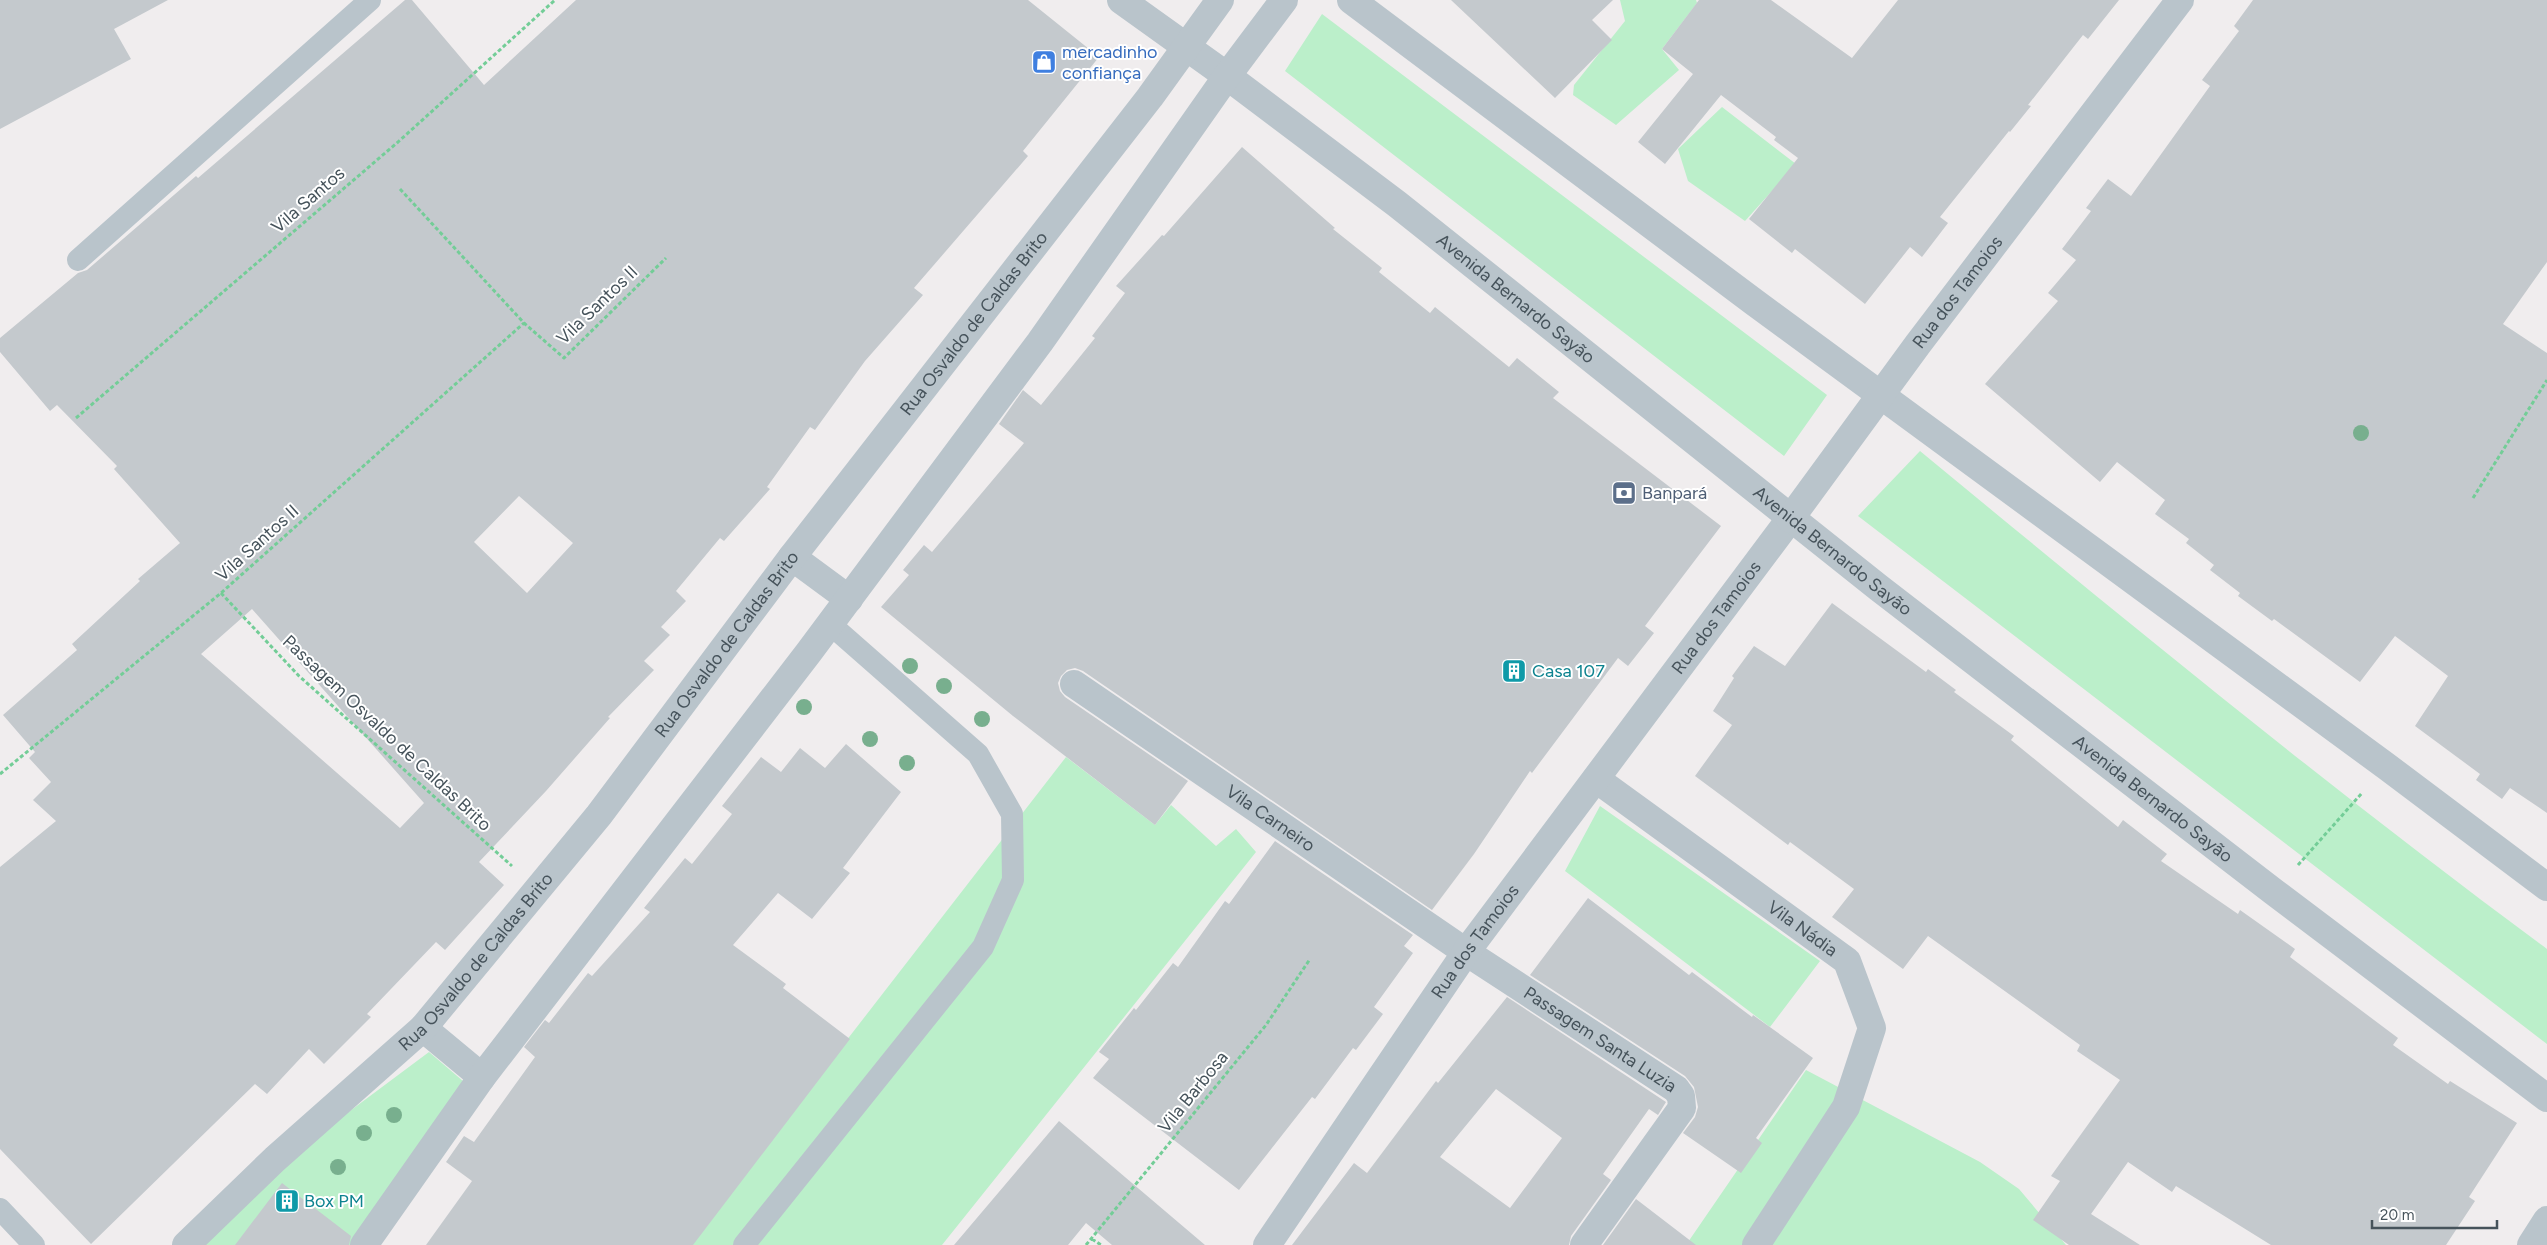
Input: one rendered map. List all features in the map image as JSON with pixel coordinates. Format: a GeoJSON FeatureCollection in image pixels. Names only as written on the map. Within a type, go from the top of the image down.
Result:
{"type":"FeatureCollection","features":[{"type":"Feature","properties":{"kind":"street","name":"Avenida Bernardo Sayão"},"geometry":{"type":"LineString","coordinates":[[1121,0],[1227,76],[1397,204],[1790,519],[2274,892],[2547,1098]]}},
{"type":"Feature","properties":{"kind":"street","name":"Rua Osvaldo de Caldas Brito"},"geometry":{"type":"LineString","coordinates":[[186,1245],[276,1159],[423,1028],[539,889],[599,815],[792,557],[1150,97],[1220,0]]}},
{"type":"Feature","properties":{"kind":"street"},"geometry":{"type":"LineString","coordinates":[[364,1245],[482,1077],[849,599],[1040,342],[1227,76],[1284,0]]}},
{"type":"Feature","properties":{"kind":"street"},"geometry":{"type":"LineString","coordinates":[[1351,0],[1879,395],[2386,766],[2547,887]]}},
{"type":"Feature","properties":{"kind":"street","name":"Rua dos Tamoios"},"geometry":{"type":"LineString","coordinates":[[1266,1245],[1466,952],[1790,519],[1879,395],[2180,0]]}},
{"type":"Feature","properties":{"kind":"street"},"geometry":{"type":"LineString","coordinates":[[792,557],[849,599]]}},
{"type":"Feature","properties":{"kind":"street","name":"Vila Carneiro"},"geometry":{"type":"LineString","coordinates":[[1074,684],[1466,952]]}},
{"type":"Feature","properties":{"kind":"street","name":"Vila Nádia"},"geometry":{"type":"LineString","coordinates":[[1596,779],[1846,961],[1872,1028],[1846,1107],[1756,1245]]}},
{"type":"Feature","properties":{"kind":"street","name":"Passagem Santa Luzia"},"geometry":{"type":"LineString","coordinates":[[1466,952],[1676,1089],[1681,1096],[1682,1108],[1584,1245]]}},
{"type":"Feature","properties":{"kind":"street"},"geometry":{"type":"LineString","coordinates":[[423,1028],[482,1077]]}},
{"type":"Feature","properties":{"kind":"street"},"geometry":{"type":"LineString","coordinates":[[2531,1245],[2547,1220]]}},
{"type":"Feature","properties":{"kind":"lane"},"geometry":{"type":"LineString","coordinates":[[78,260],[370,0]]}},
{"type":"Feature","properties":{"kind":"lane"},"geometry":{"type":"LineString","coordinates":[[744,1245],[983,947],[1013,880],[1012,814],[978,754],[830,624]]}},
{"type":"Feature","properties":{"kind":"lane"},"geometry":{"type":"LineString","coordinates":[[0,1209],[34,1245]]}},
{"type":"Feature","properties":{"kind":"path","name":"Vila Santos"},"geometry":{"type":"LineString","coordinates":[[76,418],[398,142],[555,0]]}},
{"type":"Feature","properties":{"kind":"path","name":"Vila Santos II"},"geometry":{"type":"LineString","coordinates":[[400,189],[524,323],[564,358],[666,258]]}},
{"type":"Feature","properties":{"kind":"path","name":"Vila Santos II"},"geometry":{"type":"LineString","coordinates":[[0,774],[221,593],[524,323]]}},
{"type":"Feature","properties":{"kind":"path"},"geometry":{"type":"LineString","coordinates":[[2473,498],[2547,380]]}},
{"type":"Feature","properties":{"kind":"path","name":"Passagem Osvaldo de Caldas Brito"},"geometry":{"type":"LineString","coordinates":[[221,593],[299,676],[478,838],[539,889]]}},
{"type":"Feature","properties":{"kind":"path"},"geometry":{"type":"LineString","coordinates":[[2274,892],[2386,766]]}},
{"type":"Feature","properties":{"kind":"path","name":"Vila Barbosa"},"geometry":{"type":"LineString","coordinates":[[1086,1245],[1266,1025],[1310,959]]}},
{"type":"Feature","properties":{"kind":"path"},"geometry":{"type":"LineString","coordinates":[[1092,1239],[1101,1245]]}},
{"type":"Feature","properties":{"kind":"green space"},"geometry":{"type":"Polygon","coordinates":[[[1620,0],[1696,0],[1697,3],[1662,49],[1679,70],[1616,125],[1573,95],[1574,85],[1625,21],[1620,0]]]}},
{"type":"Feature","properties":{"kind":"green space"},"geometry":{"type":"Polygon","coordinates":[[[1322,14],[1827,395],[1784,456],[1285,71],[1322,14]]]}},
{"type":"Feature","properties":{"kind":"green space"},"geometry":{"type":"Polygon","coordinates":[[[1722,107],[1796,164],[1745,221],[1688,181],[1678,149],[1722,107]]]}},
{"type":"Feature","properties":{"kind":"green space"},"geometry":{"type":"Polygon","coordinates":[[[1920,451],[2308,766],[2547,949],[2547,1044],[1858,516],[1920,451]]]}},
{"type":"Feature","properties":{"kind":"green space"},"geometry":{"type":"Polygon","coordinates":[[[1066,757],[1155,825],[1171,805],[1216,846],[1236,829],[1256,852],[942,1245],[688,1245],[1066,757]]]}},
{"type":"Feature","properties":{"kind":"green space"},"geometry":{"type":"Polygon","coordinates":[[[1600,806],[1820,961],[1770,1027],[1565,871],[1600,806]]]}},
{"type":"Feature","properties":{"kind":"green space"},"geometry":{"type":"Polygon","coordinates":[[[429,1052],[470,1087],[356,1245],[194,1245],[299,1149],[429,1052]]]}},
{"type":"Feature","properties":{"kind":"green space"},"geometry":{"type":"Polygon","coordinates":[[[1806,1070],[1980,1162],[2019,1189],[2066,1245],[1686,1245],[1806,1070]]]}},
{"type":"Feature","properties":{"kind":"building"},"geometry":{"type":"Polygon","coordinates":[[[0,0],[168,0],[114,29],[131,59],[0,129],[0,0]]]}},
{"type":"Feature","properties":{"kind":"building"},"geometry":{"type":"Polygon","coordinates":[[[405,0],[412,0],[484,85],[576,0],[1028,0],[1099,57],[1023,151],[1028,156],[914,288],[923,295],[865,361],[815,430],[810,427],[767,487],[770,489],[724,541],[720,538],[676,591],[686,601],[661,627],[670,635],[644,661],[654,670],[608,717],[610,718],[546,791],[479,862],[504,885],[445,950],[436,942],[367,1014],[371,1017],[324,1064],[309,1049],[267,1094],[255,1084],[91,1244],[0,1149],[0,867],[56,821],[33,800],[51,782],[29,758],[35,752],[3,715],[77,650],[72,644],[140,581],[138,579],[180,543],[114,469],[117,466],[57,405],[50,411],[0,352],[0,338],[78,273],[87,270],[196,176],[198,178],[405,0]],[[519,496],[474,542],[527,593],[573,543],[519,496]],[[252,609],[201,654],[400,828],[424,803],[252,609]]]}},
{"type":"Feature","properties":{"kind":"building"},"geometry":{"type":"Polygon","coordinates":[[[1451,0],[1613,0],[1592,20],[1612,40],[1555,98],[1451,0]]]}},
{"type":"Feature","properties":{"kind":"building"},"geometry":{"type":"Polygon","coordinates":[[[1699,0],[1771,0],[1852,58],[1898,0],[2119,0],[2088,39],[2083,35],[2028,105],[2031,106],[1940,217],[1948,223],[1922,257],[1910,247],[1865,304],[1795,249],[1792,253],[1749,219],[1798,158],[1774,140],[1776,137],[1721,95],[1665,164],[1638,142],[1693,74],[1662,49],[1699,0]]]}},
{"type":"Feature","properties":{"kind":"building"},"geometry":{"type":"Polygon","coordinates":[[[2253,0],[2547,0],[2547,262],[2503,324],[2547,353],[2547,813],[2510,788],[2502,799],[2476,780],[2480,774],[2415,726],[2448,676],[2395,636],[2360,682],[2274,619],[2272,621],[2238,596],[2240,593],[2210,570],[2214,565],[2186,543],[2189,539],[2155,514],[2165,500],[2117,462],[2100,482],[1985,384],[2058,301],[2048,293],[2076,260],[2062,249],[2091,211],[2086,208],[2108,179],[2131,196],[2210,86],[2202,80],[2239,31],[2234,26],[2253,0]]]}},
{"type":"Feature","properties":{"kind":"building"},"geometry":{"type":"Polygon","coordinates":[[[1242,147],[1335,228],[1333,229],[1382,268],[1379,272],[1430,313],[1435,307],[1509,367],[1517,358],[1559,392],[1553,398],[1721,526],[1645,626],[1654,633],[1628,666],[1618,658],[1532,773],[1530,771],[1474,854],[1432,910],[1083,671],[1075,668],[1067,670],[1061,676],[1058,683],[1060,691],[1065,697],[1188,781],[1155,825],[1013,716],[881,607],[909,575],[903,570],[924,545],[932,552],[1024,443],[999,424],[1023,390],[1041,405],[1095,338],[1092,336],[1125,293],[1116,286],[1162,235],[1164,236],[1242,147]]]}},
{"type":"Feature","properties":{"kind":"building"},"geometry":{"type":"Polygon","coordinates":[[[1832,603],[1926,672],[1928,669],[1956,690],[1954,692],[2014,736],[2011,740],[2118,827],[2123,820],[2167,854],[2161,861],[2238,914],[2240,910],[2295,949],[2290,957],[2398,1038],[2393,1045],[2448,1084],[2450,1081],[2517,1123],[2469,1197],[2475,1201],[2446,1245],[2271,1245],[2176,1186],[2172,1192],[2128,1162],[2091,1214],[2140,1245],[2069,1245],[2033,1220],[2060,1181],[2051,1176],[2120,1080],[2077,1051],[2080,1045],[1928,936],[1903,969],[1832,917],[1854,889],[1790,842],[1788,845],[1695,776],[1732,725],[1713,711],[1734,678],[1732,676],[1754,646],[1785,666],[1832,603]]]}},
{"type":"Feature","properties":{"kind":"building"},"geometry":{"type":"Polygon","coordinates":[[[846,744],[901,792],[843,868],[850,873],[812,919],[778,893],[733,945],[786,984],[783,988],[850,1039],[693,1245],[426,1245],[472,1181],[446,1162],[464,1136],[474,1142],[535,1057],[524,1047],[545,1020],[549,1023],[588,973],[592,976],[650,912],[644,908],[685,858],[692,864],[732,814],[722,806],[761,757],[781,772],[800,748],[825,768],[846,744]]]}},
{"type":"Feature","properties":{"kind":"building"},"geometry":{"type":"Polygon","coordinates":[[[1275,841],[1413,935],[1404,946],[1413,953],[1374,1007],[1383,1014],[1356,1050],[1353,1048],[1315,1099],[1312,1097],[1239,1190],[1093,1078],[1109,1059],[1099,1052],[1134,1008],[1136,1010],[1173,963],[1178,967],[1225,901],[1229,904],[1275,841]]]}},
{"type":"Feature","properties":{"kind":"building"},"geometry":{"type":"Polygon","coordinates":[[[1588,898],[1689,975],[1692,972],[1752,1017],[1753,1015],[1813,1058],[1756,1138],[1762,1143],[1741,1173],[1683,1133],[1695,1117],[1698,1107],[1694,1087],[1685,1076],[1530,975],[1588,898]]]}},
{"type":"Feature","properties":{"kind":"building"},"geometry":{"type":"Polygon","coordinates":[[[1507,997],[1666,1102],[1658,1115],[1649,1109],[1603,1174],[1611,1180],[1571,1236],[1569,1245],[1292,1245],[1354,1163],[1367,1173],[1436,1081],[1438,1083],[1507,997]],[[1496,1089],[1440,1157],[1510,1208],[1562,1138],[1496,1089]]]}},
{"type":"Feature","properties":{"kind":"building"},"geometry":{"type":"Polygon","coordinates":[[[1059,1121],[1205,1245],[1112,1245],[1086,1223],[1068,1245],[954,1245],[1059,1121]]]}},
{"type":"Feature","properties":{"kind":"building","name":"Box PM"},"geometry":{"type":"Polygon","coordinates":[[[282,1183],[351,1236],[349,1245],[235,1245],[282,1183]]]}},
{"type":"Feature","properties":{"kind":"building"},"geometry":{"type":"Polygon","coordinates":[[[1636,1199],[1696,1245],[1603,1245],[1636,1199]]]}},
{"type":"Feature","properties":{"kind":"place","name":"mercadinho confiança"},"geometry":{"type":"Point","coordinates":[1044,62]}},
{"type":"Feature","properties":{"kind":"place","name":"Banpará"},"geometry":{"type":"Point","coordinates":[1624,493]}},
{"type":"Feature","properties":{"kind":"place","name":"Casa 107"},"geometry":{"type":"Point","coordinates":[1514,671]}},
{"type":"Feature","properties":{"kind":"place","name":"Box PM"},"geometry":{"type":"Point","coordinates":[287,1201]}}]}
